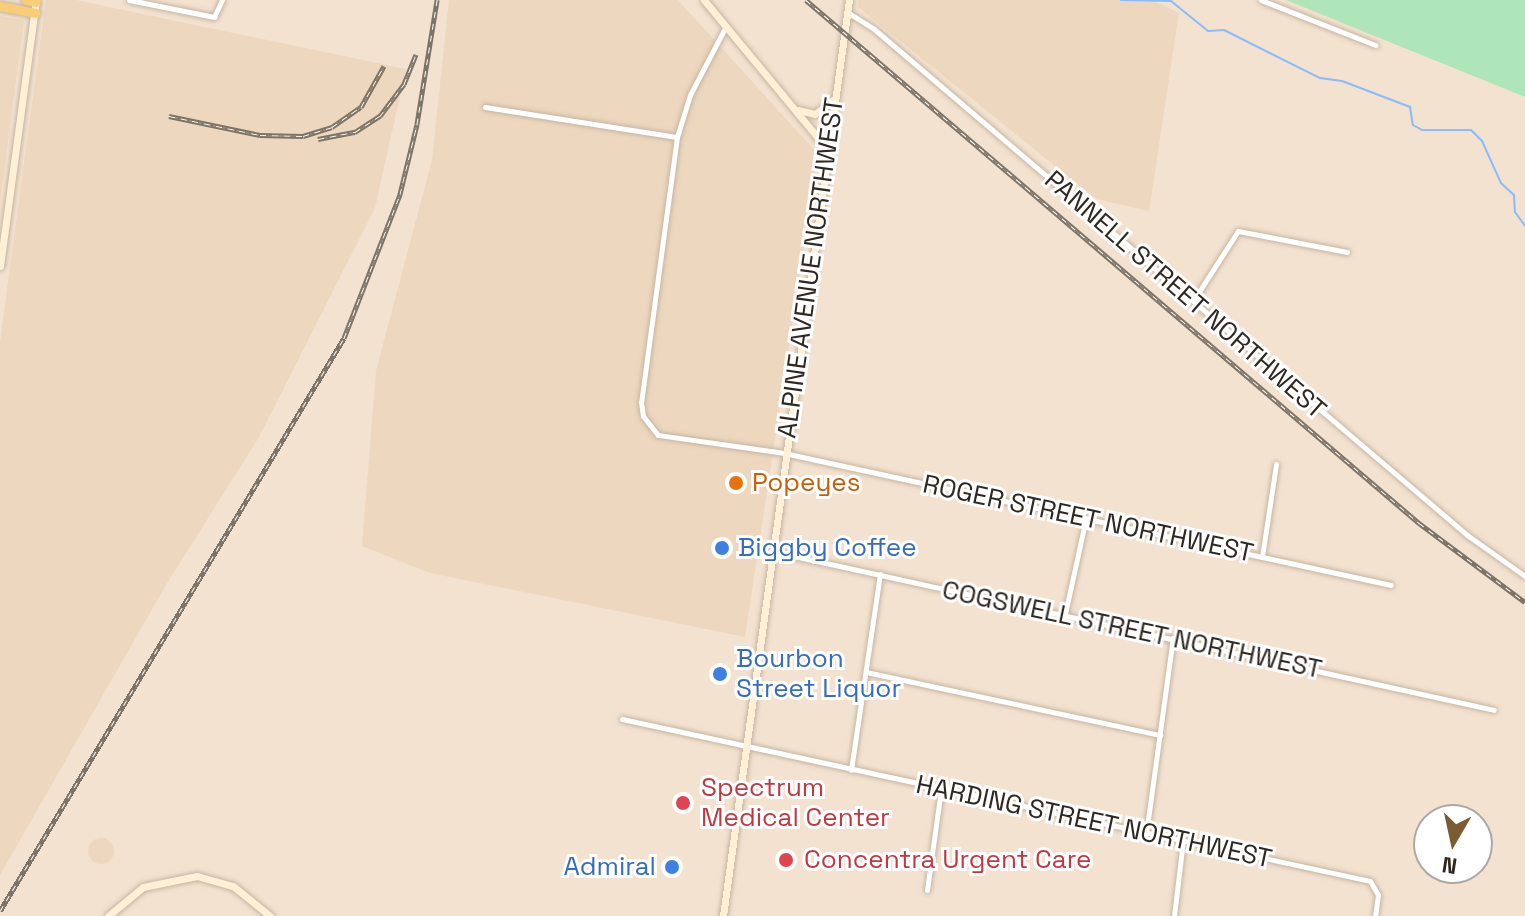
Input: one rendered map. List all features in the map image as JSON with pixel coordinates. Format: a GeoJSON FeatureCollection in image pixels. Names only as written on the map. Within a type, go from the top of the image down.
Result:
{"type":"FeatureCollection","features":[{"type":"Feature","properties":{"kind":"highway"},"geometry":{"type":"LineString","coordinates":[[0,6],[35,13]]}},
{"type":"Feature","properties":{"kind":"main road"},"geometry":{"type":"LineString","coordinates":[[704,0],[829,151]]}},
{"type":"Feature","properties":{"kind":"main road","name":"ALPINE AVENUE NORTHWEST"},"geometry":{"type":"LineString","coordinates":[[723,916],[770,551],[849,0]]}},
{"type":"Feature","properties":{"kind":"main road"},"geometry":{"type":"LineString","coordinates":[[0,266],[35,13],[33,1]]}},
{"type":"Feature","properties":{"kind":"main road"},"geometry":{"type":"LineString","coordinates":[[791,105],[815,114],[836,97]]}},
{"type":"Feature","properties":{"kind":"main road"},"geometry":{"type":"LineString","coordinates":[[108,916],[143,887],[197,876],[233,886],[270,916]]}},
{"type":"Feature","properties":{"kind":"street"},"geometry":{"type":"LineString","coordinates":[[130,0],[210,17],[220,12],[222,0]]}},
{"type":"Feature","properties":{"kind":"street"},"geometry":{"type":"LineString","coordinates":[[1261,0],[1375,45]]}},
{"type":"Feature","properties":{"kind":"street","name":"PANNELL STREET NORTHWEST"},"geometry":{"type":"LineString","coordinates":[[847,12],[874,29],[1467,535],[1525,576]]}},
{"type":"Feature","properties":{"kind":"street"},"geometry":{"type":"LineString","coordinates":[[485,107],[677,137],[690,95],[726,26]]}},
{"type":"Feature","properties":{"kind":"street","name":"ROGER STREET NORTHWEST"},"geometry":{"type":"LineString","coordinates":[[677,137],[643,416],[658,435],[784,453],[1391,585]]}},
{"type":"Feature","properties":{"kind":"street"},"geometry":{"type":"LineString","coordinates":[[1193,301],[1231,237],[1243,230],[1347,252]]}},
{"type":"Feature","properties":{"kind":"street"},"geometry":{"type":"LineString","coordinates":[[1262,557],[1276,464]]}},
{"type":"Feature","properties":{"kind":"street"},"geometry":{"type":"LineString","coordinates":[[1065,614],[1086,518]]}},
{"type":"Feature","properties":{"kind":"street","name":"COGSWELL STREET NORTHWEST"},"geometry":{"type":"LineString","coordinates":[[770,551],[1494,710]]}},
{"type":"Feature","properties":{"kind":"street"},"geometry":{"type":"LineString","coordinates":[[851,770],[880,574]]}},
{"type":"Feature","properties":{"kind":"street"},"geometry":{"type":"LineString","coordinates":[[1146,834],[1173,638]]}},
{"type":"Feature","properties":{"kind":"street"},"geometry":{"type":"LineString","coordinates":[[866,672],[1160,735]]}},
{"type":"Feature","properties":{"kind":"street","name":"HARDING STREET NORTHWEST"},"geometry":{"type":"LineString","coordinates":[[622,719],[1370,881],[1376,887],[1375,916]]}},
{"type":"Feature","properties":{"kind":"street"},"geometry":{"type":"LineString","coordinates":[[927,890],[941,789]]}},
{"type":"Feature","properties":{"kind":"street"},"geometry":{"type":"LineString","coordinates":[[1174,916],[1183,841]]}},
{"type":"Feature","properties":{"kind":"shaded area"},"geometry":{"type":"Polygon","coordinates":[[[46,0],[76,0],[406,69],[375,208],[259,437],[166,585],[0,875],[0,342],[46,0]]]}},
{"type":"Feature","properties":{"kind":"shaded area"},"geometry":{"type":"Polygon","coordinates":[[[449,0],[678,0],[818,154],[745,637],[430,573],[362,546],[376,371],[432,160],[449,0]]]}},
{"type":"Feature","properties":{"kind":"shaded area"},"geometry":{"type":"Polygon","coordinates":[[[859,0],[1152,0],[1179,13],[1149,211],[1096,199],[858,7],[859,0]]]}},
{"type":"Feature","properties":{"kind":"shaded area"},"geometry":{"type":"Polygon","coordinates":[[[0,16],[24,20],[0,202],[0,16]]]}},
{"type":"Feature","properties":{"kind":"shaded area"},"geometry":{"type":"Polygon","coordinates":[[[101,838],[110,842],[114,851],[110,860],[101,864],[92,860],[88,851],[92,842],[101,838]]]}},
{"type":"Feature","properties":{"kind":"green space"},"geometry":{"type":"Polygon","coordinates":[[[1286,0],[1525,0],[1525,97],[1286,0]]]}},
{"type":"Feature","properties":{"kind":"waterway"},"geometry":{"type":"LineString","coordinates":[[1121,0],[1171,1],[1208,31],[1224,30],[1320,78],[1342,81],[1410,107],[1413,125],[1422,130],[1471,130],[1482,141],[1501,183],[1514,195],[1515,212],[1525,226]]}},
{"type":"Feature","properties":{"kind":"railway"},"geometry":{"type":"LineString","coordinates":[[0,911],[344,338],[400,194],[417,124],[437,0]]}},
{"type":"Feature","properties":{"kind":"railway"},"geometry":{"type":"LineString","coordinates":[[806,0],[1419,523],[1525,602]]}},
{"type":"Feature","properties":{"kind":"railway"},"geometry":{"type":"LineString","coordinates":[[318,139],[355,132],[380,116],[404,84],[416,54]]}},
{"type":"Feature","properties":{"kind":"railway"},"geometry":{"type":"LineString","coordinates":[[169,116],[260,135],[303,136],[332,127],[361,107],[384,66]]}},
{"type":"Feature","properties":{"kind":"place","name":"Popeyes"},"geometry":{"type":"Point","coordinates":[736,483]}},
{"type":"Feature","properties":{"kind":"place","name":"Biggby Coffee"},"geometry":{"type":"Point","coordinates":[722,548]}},
{"type":"Feature","properties":{"kind":"place","name":"Bourbon Street Liquor"},"geometry":{"type":"Point","coordinates":[720,674]}},
{"type":"Feature","properties":{"kind":"place","name":"Spectrum Medical Center"},"geometry":{"type":"Point","coordinates":[683,803]}},
{"type":"Feature","properties":{"kind":"place","name":"Concentra Urgent Care"},"geometry":{"type":"Point","coordinates":[786,860]}},
{"type":"Feature","properties":{"kind":"place","name":"Admiral"},"geometry":{"type":"Point","coordinates":[672,867]}}]}
